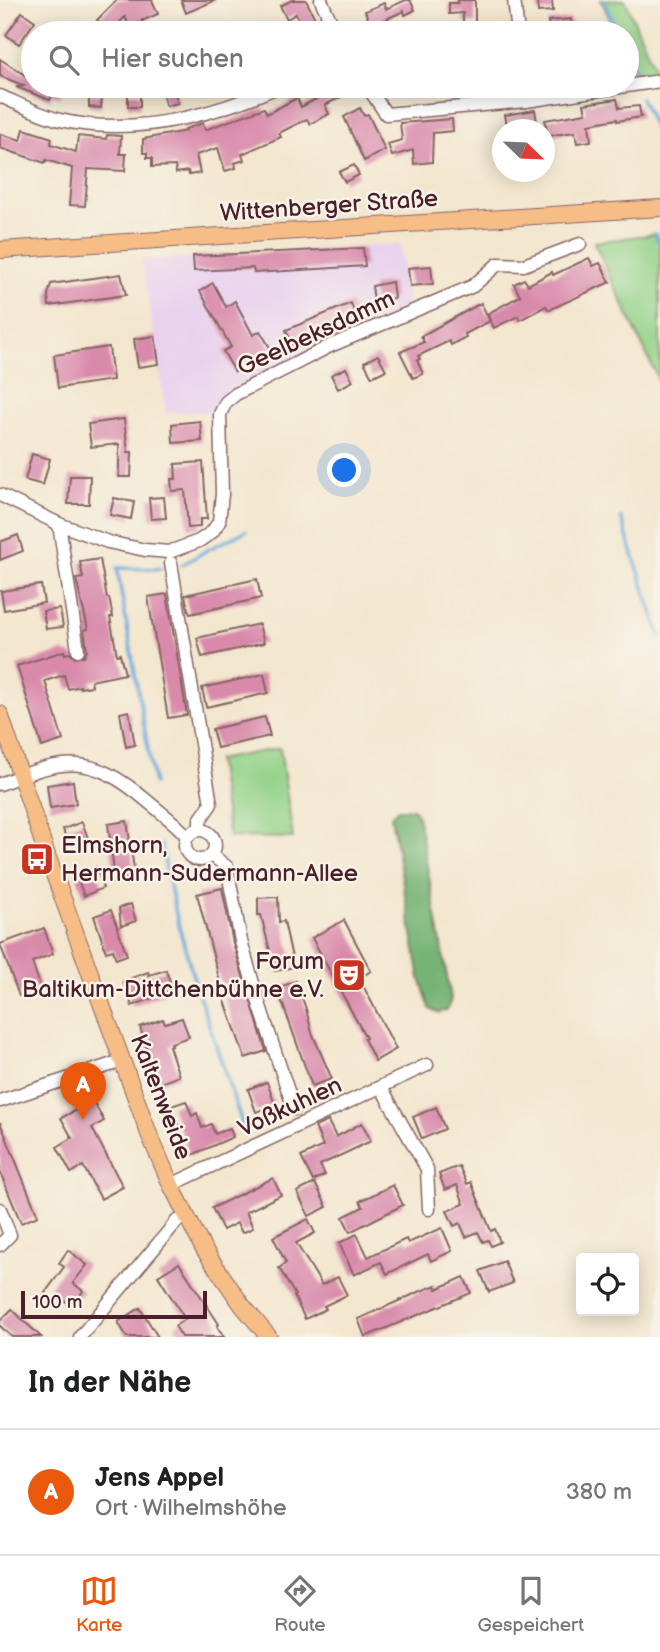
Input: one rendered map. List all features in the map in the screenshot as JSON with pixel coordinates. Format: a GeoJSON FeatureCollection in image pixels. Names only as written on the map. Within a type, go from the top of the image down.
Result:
{"type":"FeatureCollection","features":[{"type":"Feature","properties":{"kind":"main road","name":"Wittenberger Straße"},"geometry":{"type":"LineString","coordinates":[[0,250],[660,208]]}},
{"type":"Feature","properties":{"kind":"main road","name":"Kaltenweide"},"geometry":{"type":"LineString","coordinates":[[0,714],[47,855],[171,1185],[220,1274],[269,1337]]}},
{"type":"Feature","properties":{"kind":"street"},"geometry":{"type":"LineString","coordinates":[[321,0],[331,21]]}},
{"type":"Feature","properties":{"kind":"street"},"geometry":{"type":"LineString","coordinates":[[514,0],[517,21]]}},
{"type":"Feature","properties":{"kind":"street"},"geometry":{"type":"LineString","coordinates":[[639,84],[660,81]]}},
{"type":"Feature","properties":{"kind":"street"},"geometry":{"type":"LineString","coordinates":[[0,96],[59,120],[97,125],[156,125],[253,98]]}},
{"type":"Feature","properties":{"kind":"street"},"geometry":{"type":"LineString","coordinates":[[376,98],[386,114],[546,98]]}},
{"type":"Feature","properties":{"kind":"street","name":"Geelbeksdamm"},"geometry":{"type":"LineString","coordinates":[[0,495],[59,524],[108,542],[169,552],[200,541],[212,532],[219,522],[222,494],[220,414],[226,402],[236,394],[331,346],[473,286],[498,264],[524,265],[580,244]]}},
{"type":"Feature","properties":{"kind":"street"},"geometry":{"type":"LineString","coordinates":[[59,524],[78,650]]}},
{"type":"Feature","properties":{"kind":"street"},"geometry":{"type":"LineString","coordinates":[[171,563],[211,804],[200,820],[200,829]]}},
{"type":"Feature","properties":{"kind":"street"},"geometry":{"type":"LineString","coordinates":[[0,784],[47,766],[69,763],[97,768],[114,775],[129,786],[187,836]]}},
{"type":"Feature","properties":{"kind":"street"},"geometry":{"type":"LineString","coordinates":[[187,836],[200,829]]}},
{"type":"Feature","properties":{"kind":"street"},"geometry":{"type":"LineString","coordinates":[[187,836],[185,850],[191,857],[204,860],[212,855],[216,845],[213,836],[200,829]]}},
{"type":"Feature","properties":{"kind":"street"},"geometry":{"type":"LineString","coordinates":[[212,855],[227,867],[241,941],[294,1109]]}},
{"type":"Feature","properties":{"kind":"street"},"geometry":{"type":"LineString","coordinates":[[0,1101],[122,1060]]}},
{"type":"Feature","properties":{"kind":"street","name":"Voßkuhlen"},"geometry":{"type":"LineString","coordinates":[[171,1185],[427,1065]]}},
{"type":"Feature","properties":{"kind":"street"},"geometry":{"type":"LineString","coordinates":[[381,1087],[427,1169],[429,1209]]}},
{"type":"Feature","properties":{"kind":"street"},"geometry":{"type":"LineString","coordinates":[[0,1209],[10,1235],[0,1245]]}},
{"type":"Feature","properties":{"kind":"street"},"geometry":{"type":"LineString","coordinates":[[80,1337],[177,1221],[187,1217]]}},
{"type":"Feature","properties":{"kind":"shaded area"},"geometry":{"type":"Polygon","coordinates":[[[400,244],[408,307],[231,388],[220,399],[214,412],[166,413],[142,260],[400,244]]]}},
{"type":"Feature","properties":{"kind":"green space"},"geometry":{"type":"Polygon","coordinates":[[[601,0],[625,0],[634,21],[611,21],[601,0]]]}},
{"type":"Feature","properties":{"kind":"green space"},"geometry":{"type":"Polygon","coordinates":[[[639,32],[657,74],[639,77],[639,32]]]}},
{"type":"Feature","properties":{"kind":"green space"},"geometry":{"type":"Polygon","coordinates":[[[655,234],[660,244],[660,383],[594,242],[655,234]]]}},
{"type":"Feature","properties":{"kind":"green space"},"geometry":{"type":"Polygon","coordinates":[[[280,748],[293,838],[229,837],[217,760],[280,748]]]}},
{"type":"Feature","properties":{"kind":"green space"},"geometry":{"type":"Polygon","coordinates":[[[398,809],[413,809],[418,816],[451,999],[447,1010],[439,1013],[430,1009],[420,978],[391,816],[398,809]]]}},
{"type":"Feature","properties":{"kind":"building"},"geometry":{"type":"Polygon","coordinates":[[[117,0],[152,0],[158,14],[143,21],[127,21],[125,17],[121,21],[97,20],[117,0]]]}},
{"type":"Feature","properties":{"kind":"building"},"geometry":{"type":"Polygon","coordinates":[[[181,0],[216,0],[186,13],[181,0]]]}},
{"type":"Feature","properties":{"kind":"building"},"geometry":{"type":"Polygon","coordinates":[[[292,0],[306,0],[316,21],[299,21],[296,14],[287,19],[280,6],[292,0]]]}},
{"type":"Feature","properties":{"kind":"building"},"geometry":{"type":"Polygon","coordinates":[[[410,0],[415,10],[405,15],[404,11],[382,21],[369,21],[365,11],[384,3],[386,9],[410,0]]]}},
{"type":"Feature","properties":{"kind":"building"},"geometry":{"type":"Polygon","coordinates":[[[458,0],[475,0],[475,21],[463,21],[463,13],[449,14],[449,3],[458,3],[458,0]]]}},
{"type":"Feature","properties":{"kind":"building"},"geometry":{"type":"Polygon","coordinates":[[[537,0],[552,0],[553,11],[538,12],[537,0]]]}},
{"type":"Feature","properties":{"kind":"building"},"geometry":{"type":"Polygon","coordinates":[[[22,12],[35,21],[21,21],[19,44],[6,35],[22,12]]]}},
{"type":"Feature","properties":{"kind":"building"},"geometry":{"type":"Polygon","coordinates":[[[0,59],[21,72],[21,84],[0,76],[0,59]]]}},
{"type":"Feature","properties":{"kind":"building"},"geometry":{"type":"Polygon","coordinates":[[[89,98],[102,98],[101,108],[89,107],[89,98]]]}},
{"type":"Feature","properties":{"kind":"building"},"geometry":{"type":"Polygon","coordinates":[[[128,98],[140,98],[140,107],[128,107],[128,98]]]}},
{"type":"Feature","properties":{"kind":"building"},"geometry":{"type":"Polygon","coordinates":[[[164,98],[177,98],[178,103],[166,106],[164,98]]]}},
{"type":"Feature","properties":{"kind":"building"},"geometry":{"type":"Polygon","coordinates":[[[297,98],[301,107],[318,98],[339,98],[325,105],[329,114],[310,124],[307,119],[279,133],[281,137],[242,154],[244,160],[235,163],[236,168],[225,171],[218,148],[196,155],[200,173],[189,175],[188,171],[176,173],[175,166],[152,167],[152,158],[147,158],[147,153],[143,153],[143,139],[186,131],[185,129],[203,123],[205,130],[264,108],[267,114],[297,98]]]}},
{"type":"Feature","properties":{"kind":"building"},"geometry":{"type":"Polygon","coordinates":[[[617,99],[619,108],[639,106],[641,117],[589,124],[591,141],[577,143],[575,132],[555,135],[555,119],[551,119],[586,113],[584,104],[617,99]]]}},
{"type":"Feature","properties":{"kind":"building"},"geometry":{"type":"Polygon","coordinates":[[[360,108],[364,116],[368,114],[385,150],[364,161],[344,117],[360,108]]]}},
{"type":"Feature","properties":{"kind":"building"},"geometry":{"type":"Polygon","coordinates":[[[535,110],[536,119],[506,119],[505,115],[535,110]]]}},
{"type":"Feature","properties":{"kind":"building"},"geometry":{"type":"Polygon","coordinates":[[[452,119],[453,131],[433,133],[432,162],[414,164],[413,150],[392,156],[388,144],[402,140],[400,123],[452,119]]]}},
{"type":"Feature","properties":{"kind":"building"},"geometry":{"type":"Polygon","coordinates":[[[24,129],[52,138],[51,144],[76,152],[78,136],[106,139],[107,135],[121,136],[120,154],[126,154],[125,171],[88,169],[85,206],[69,205],[72,168],[46,160],[45,163],[0,148],[0,134],[21,140],[24,129]]]}},
{"type":"Feature","properties":{"kind":"building"},"geometry":{"type":"Polygon","coordinates":[[[354,165],[359,175],[345,182],[339,172],[354,165]]]}},
{"type":"Feature","properties":{"kind":"building"},"geometry":{"type":"Polygon","coordinates":[[[363,248],[365,266],[254,273],[253,268],[194,271],[193,256],[363,248]]]}},
{"type":"Feature","properties":{"kind":"building"},"geometry":{"type":"Polygon","coordinates":[[[589,258],[593,266],[600,263],[610,282],[549,310],[546,306],[520,320],[518,316],[494,328],[487,314],[520,296],[514,284],[524,279],[528,285],[552,272],[553,275],[589,258]]]}},
{"type":"Feature","properties":{"kind":"building"},"geometry":{"type":"Polygon","coordinates":[[[431,266],[433,284],[410,286],[408,268],[431,266]]]}},
{"type":"Feature","properties":{"kind":"building"},"geometry":{"type":"Polygon","coordinates":[[[121,274],[126,295],[49,306],[51,284],[121,274]]]}},
{"type":"Feature","properties":{"kind":"building"},"geometry":{"type":"Polygon","coordinates":[[[392,282],[394,298],[374,301],[372,286],[392,282]]]}},
{"type":"Feature","properties":{"kind":"building"},"geometry":{"type":"Polygon","coordinates":[[[213,283],[226,307],[235,301],[253,335],[260,331],[272,351],[235,372],[223,351],[231,347],[200,291],[213,283]]]}},
{"type":"Feature","properties":{"kind":"building"},"geometry":{"type":"Polygon","coordinates":[[[351,303],[356,317],[306,337],[308,342],[294,348],[286,330],[351,303]]]}},
{"type":"Feature","properties":{"kind":"building"},"geometry":{"type":"Polygon","coordinates":[[[481,303],[490,321],[451,345],[449,341],[418,356],[423,374],[413,378],[400,352],[424,342],[421,336],[481,303]]]}},
{"type":"Feature","properties":{"kind":"building"},"geometry":{"type":"Polygon","coordinates":[[[155,336],[159,364],[138,367],[134,339],[155,336]]]}},
{"type":"Feature","properties":{"kind":"building"},"geometry":{"type":"Polygon","coordinates":[[[109,347],[113,380],[58,388],[54,355],[109,347]]]}},
{"type":"Feature","properties":{"kind":"building"},"geometry":{"type":"Polygon","coordinates":[[[378,355],[386,370],[372,377],[364,362],[378,355]]]}},
{"type":"Feature","properties":{"kind":"building"},"geometry":{"type":"Polygon","coordinates":[[[346,368],[353,381],[338,389],[331,375],[346,368]]]}},
{"type":"Feature","properties":{"kind":"building"},"geometry":{"type":"Polygon","coordinates":[[[124,419],[128,452],[132,452],[131,477],[119,477],[119,444],[91,447],[88,424],[124,419]]]}},
{"type":"Feature","properties":{"kind":"building"},"geometry":{"type":"Polygon","coordinates":[[[200,421],[202,441],[173,443],[172,424],[200,421]]]}},
{"type":"Feature","properties":{"kind":"building"},"geometry":{"type":"Polygon","coordinates":[[[32,454],[50,459],[43,485],[25,480],[32,454]]]}},
{"type":"Feature","properties":{"kind":"building"},"geometry":{"type":"Polygon","coordinates":[[[203,462],[207,519],[200,519],[200,527],[188,528],[185,490],[172,491],[171,479],[176,479],[175,464],[203,462]]]}},
{"type":"Feature","properties":{"kind":"building"},"geometry":{"type":"Polygon","coordinates":[[[70,476],[90,476],[89,504],[68,504],[70,476]]]}},
{"type":"Feature","properties":{"kind":"building"},"geometry":{"type":"Polygon","coordinates":[[[164,497],[166,518],[151,519],[149,498],[164,497]]]}},
{"type":"Feature","properties":{"kind":"building"},"geometry":{"type":"Polygon","coordinates":[[[114,498],[134,502],[131,519],[110,515],[114,498]]]}},
{"type":"Feature","properties":{"kind":"building"},"geometry":{"type":"Polygon","coordinates":[[[18,535],[23,551],[0,560],[0,542],[18,535]]]}},
{"type":"Feature","properties":{"kind":"building"},"geometry":{"type":"Polygon","coordinates":[[[100,559],[113,617],[110,617],[117,655],[120,654],[125,674],[91,681],[92,686],[80,688],[68,689],[64,675],[45,681],[63,740],[42,747],[17,666],[64,651],[75,658],[84,656],[87,650],[84,630],[88,629],[76,579],[83,578],[80,562],[100,559]]]}},
{"type":"Feature","properties":{"kind":"building"},"geometry":{"type":"Polygon","coordinates":[[[257,579],[261,598],[190,614],[185,595],[257,579]]]}},
{"type":"Feature","properties":{"kind":"building"},"geometry":{"type":"Polygon","coordinates":[[[41,585],[44,603],[4,610],[1,591],[41,585]]]}},
{"type":"Feature","properties":{"kind":"building"},"geometry":{"type":"Polygon","coordinates":[[[167,594],[187,715],[168,718],[148,597],[167,594]]]}},
{"type":"Feature","properties":{"kind":"building"},"geometry":{"type":"Polygon","coordinates":[[[60,609],[63,627],[46,629],[43,611],[60,609]]]}},
{"type":"Feature","properties":{"kind":"building"},"geometry":{"type":"Polygon","coordinates":[[[259,624],[264,643],[202,657],[197,638],[259,624]]]}},
{"type":"Feature","properties":{"kind":"building"},"geometry":{"type":"Polygon","coordinates":[[[264,674],[268,693],[206,707],[202,688],[264,674]]]}},
{"type":"Feature","properties":{"kind":"building"},"geometry":{"type":"Polygon","coordinates":[[[129,711],[135,745],[126,747],[120,713],[129,711]]]}},
{"type":"Feature","properties":{"kind":"building"},"geometry":{"type":"Polygon","coordinates":[[[265,717],[270,736],[217,748],[212,729],[265,717]]]}},
{"type":"Feature","properties":{"kind":"building"},"geometry":{"type":"Polygon","coordinates":[[[73,781],[76,804],[50,808],[47,785],[73,781]]]}},
{"type":"Feature","properties":{"kind":"building"},"geometry":{"type":"Polygon","coordinates":[[[127,821],[135,876],[115,879],[108,824],[127,821]]]}},
{"type":"Feature","properties":{"kind":"building"},"geometry":{"type":"Polygon","coordinates":[[[82,822],[88,838],[68,845],[63,829],[82,822]]]}},
{"type":"Feature","properties":{"kind":"building"},"geometry":{"type":"Polygon","coordinates":[[[96,867],[103,888],[84,896],[76,875],[96,867]]]}},
{"type":"Feature","properties":{"kind":"building"},"geometry":{"type":"Polygon","coordinates":[[[222,888],[233,943],[266,1051],[245,1058],[225,1001],[197,894],[222,888]]]}},
{"type":"Feature","properties":{"kind":"building"},"geometry":{"type":"Polygon","coordinates":[[[278,897],[279,922],[284,921],[294,967],[275,971],[261,915],[258,915],[258,898],[278,897]]]}},
{"type":"Feature","properties":{"kind":"building"},"geometry":{"type":"Polygon","coordinates":[[[131,904],[136,921],[121,926],[119,908],[131,904]]]}},
{"type":"Feature","properties":{"kind":"building"},"geometry":{"type":"Polygon","coordinates":[[[111,910],[127,955],[116,959],[113,950],[106,952],[94,916],[111,910]]]}},
{"type":"Feature","properties":{"kind":"building","name":"Forum Baltikum-Dittchenbühne e.V."},"geometry":{"type":"Polygon","coordinates":[[[344,920],[371,971],[359,978],[396,1049],[375,1061],[364,1039],[366,1038],[312,938],[344,920]]]}},
{"type":"Feature","properties":{"kind":"building"},"geometry":{"type":"Polygon","coordinates":[[[44,928],[53,954],[32,962],[41,988],[19,996],[0,944],[44,928]]]}},
{"type":"Feature","properties":{"kind":"building"},"geometry":{"type":"Polygon","coordinates":[[[166,970],[173,990],[132,1006],[123,981],[148,972],[149,975],[166,970]]]}},
{"type":"Feature","properties":{"kind":"building"},"geometry":{"type":"Polygon","coordinates":[[[296,981],[312,1033],[332,1079],[312,1086],[277,988],[296,981]]]}},
{"type":"Feature","properties":{"kind":"building"},"geometry":{"type":"Polygon","coordinates":[[[182,1018],[189,1037],[169,1046],[179,1076],[158,1084],[140,1027],[163,1019],[165,1023],[182,1018]]]}},
{"type":"Feature","properties":{"kind":"building"},"geometry":{"type":"Polygon","coordinates":[[[267,1082],[275,1105],[256,1112],[248,1089],[267,1082]]]}},
{"type":"Feature","properties":{"kind":"building"},"geometry":{"type":"Polygon","coordinates":[[[93,1101],[104,1121],[92,1128],[123,1187],[101,1199],[83,1166],[71,1173],[57,1147],[72,1138],[61,1118],[93,1101]]]}},
{"type":"Feature","properties":{"kind":"building"},"geometry":{"type":"Polygon","coordinates":[[[186,1101],[192,1116],[197,1113],[202,1128],[211,1124],[215,1134],[230,1128],[233,1137],[190,1156],[171,1106],[186,1101]]]}},
{"type":"Feature","properties":{"kind":"building"},"geometry":{"type":"Polygon","coordinates":[[[436,1107],[445,1129],[422,1139],[413,1117],[436,1107]]]}},
{"type":"Feature","properties":{"kind":"building"},"geometry":{"type":"Polygon","coordinates":[[[328,1121],[336,1137],[362,1123],[371,1141],[320,1165],[325,1175],[313,1181],[301,1157],[323,1146],[315,1127],[328,1121]]]}},
{"type":"Feature","properties":{"kind":"building"},"geometry":{"type":"Polygon","coordinates":[[[0,1122],[38,1216],[21,1223],[0,1172],[0,1122]]]}},
{"type":"Feature","properties":{"kind":"building"},"geometry":{"type":"Polygon","coordinates":[[[459,1166],[467,1184],[471,1182],[491,1231],[495,1229],[500,1242],[491,1246],[488,1240],[483,1242],[478,1232],[466,1237],[460,1223],[454,1226],[447,1211],[464,1204],[457,1185],[445,1190],[439,1174],[459,1166]]]}},
{"type":"Feature","properties":{"kind":"building"},"geometry":{"type":"Polygon","coordinates":[[[273,1178],[281,1195],[246,1212],[253,1228],[242,1233],[237,1223],[223,1230],[212,1208],[273,1178]]]}},
{"type":"Feature","properties":{"kind":"building"},"geometry":{"type":"Polygon","coordinates":[[[315,1183],[327,1207],[309,1216],[297,1192],[315,1183]]]}},
{"type":"Feature","properties":{"kind":"building"},"geometry":{"type":"Polygon","coordinates":[[[393,1185],[403,1205],[350,1232],[343,1217],[363,1207],[360,1201],[393,1185]]]}},
{"type":"Feature","properties":{"kind":"building"},"geometry":{"type":"Polygon","coordinates":[[[308,1219],[315,1233],[296,1243],[322,1285],[338,1277],[347,1295],[305,1319],[279,1268],[286,1263],[273,1237],[308,1219]]]}},
{"type":"Feature","properties":{"kind":"building"},"geometry":{"type":"Polygon","coordinates":[[[442,1228],[452,1251],[431,1261],[428,1254],[387,1274],[381,1262],[354,1275],[339,1243],[357,1234],[368,1257],[406,1239],[408,1243],[442,1228]]]}},
{"type":"Feature","properties":{"kind":"building"},"geometry":{"type":"Polygon","coordinates":[[[68,1250],[87,1265],[73,1283],[83,1291],[72,1306],[58,1296],[55,1300],[45,1293],[64,1267],[59,1263],[68,1250]]]}},
{"type":"Feature","properties":{"kind":"building"},"geometry":{"type":"Polygon","coordinates":[[[504,1261],[513,1283],[489,1292],[480,1271],[504,1261]]]}},
{"type":"Feature","properties":{"kind":"building"},"geometry":{"type":"Polygon","coordinates":[[[179,1263],[219,1324],[217,1326],[224,1337],[182,1337],[175,1326],[185,1319],[158,1276],[179,1263]]]}},
{"type":"Feature","properties":{"kind":"building"},"geometry":{"type":"Polygon","coordinates":[[[464,1277],[471,1293],[365,1337],[358,1319],[436,1285],[437,1289],[464,1277]]]}},
{"type":"Feature","properties":{"kind":"building"},"geometry":{"type":"Polygon","coordinates":[[[140,1308],[158,1337],[127,1337],[118,1322],[140,1308]]]}},
{"type":"Feature","properties":{"kind":"building"},"geometry":{"type":"Polygon","coordinates":[[[12,1309],[41,1337],[12,1337],[0,1326],[0,1321],[12,1309]]]}},
{"type":"Feature","properties":{"kind":"waterway"},"geometry":{"type":"LineString","coordinates":[[604,0],[613,21]]}},
{"type":"Feature","properties":{"kind":"waterway"},"geometry":{"type":"LineString","coordinates":[[641,98],[660,140]]}},
{"type":"Feature","properties":{"kind":"waterway"},"geometry":{"type":"LineString","coordinates":[[655,234],[660,244]]}},
{"type":"Feature","properties":{"kind":"waterway"},"geometry":{"type":"LineString","coordinates":[[621,518],[660,636]]}},
{"type":"Feature","properties":{"kind":"waterway"},"geometry":{"type":"LineString","coordinates":[[182,565],[246,531]]}},
{"type":"Feature","properties":{"kind":"waterway"},"geometry":{"type":"LineString","coordinates":[[154,784],[117,568],[161,569]]}},
{"type":"Feature","properties":{"kind":"waterway"},"geometry":{"type":"LineString","coordinates":[[161,845],[178,923],[196,986],[244,1129]]}},
{"type":"Feature","properties":{"kind":"place","name":"Elmshorn, Hermann-Sudermann-Allee"},"geometry":{"type":"Point","coordinates":[37,859]}},
{"type":"Feature","properties":{"kind":"place","name":"Forum Baltikum-Dittchenbühne e.V."},"geometry":{"type":"Point","coordinates":[349,975]}},
{"type":"Feature","properties":{"kind":"place","name":"Jens Appel"},"geometry":{"type":"Point","coordinates":[83,1120]}}]}
